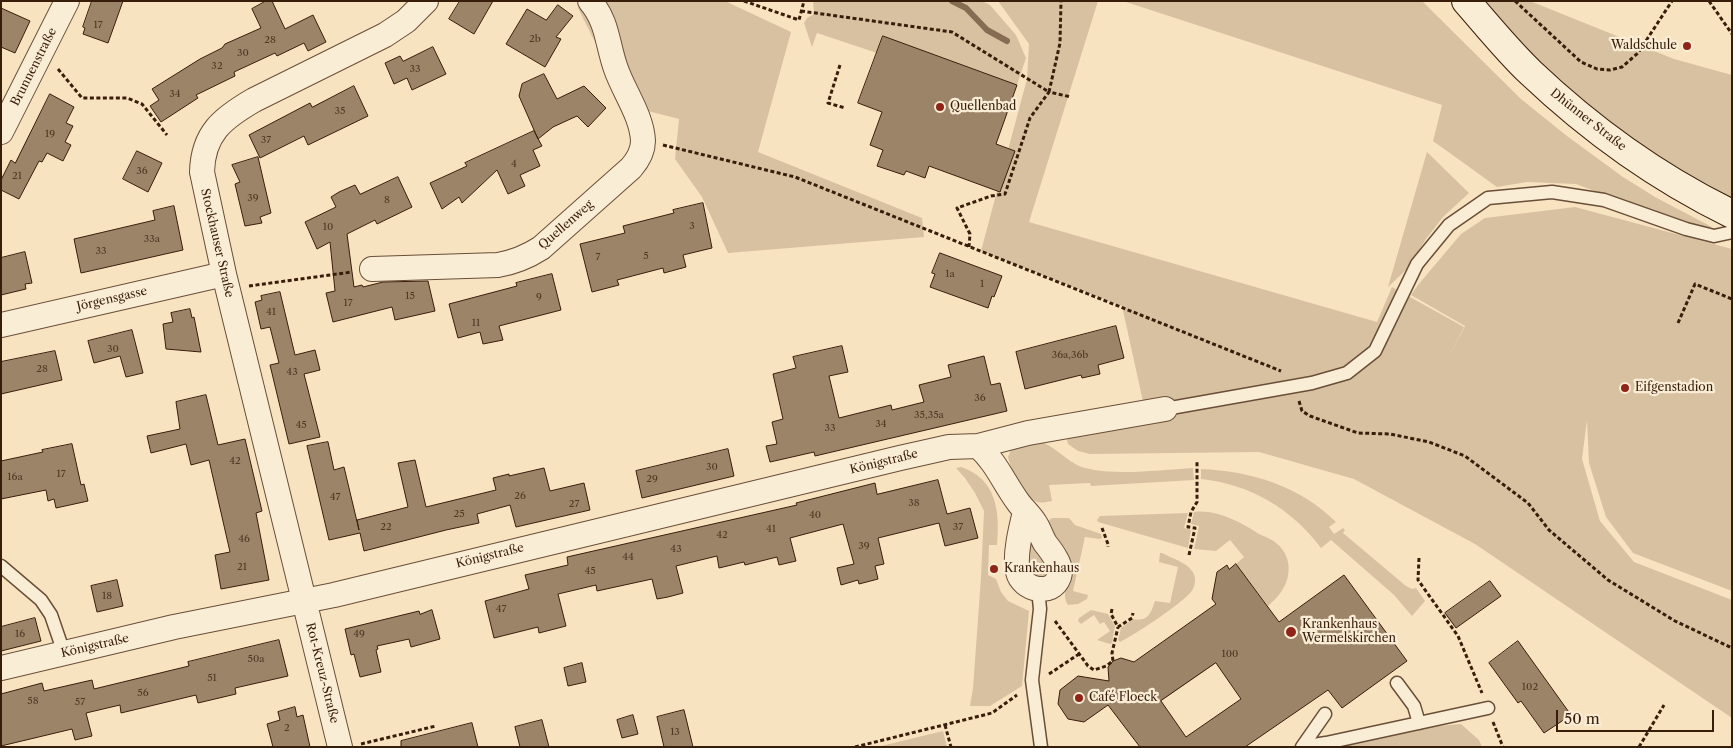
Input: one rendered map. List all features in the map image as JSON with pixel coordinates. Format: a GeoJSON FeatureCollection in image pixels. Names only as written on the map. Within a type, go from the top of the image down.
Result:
{"type":"FeatureCollection","features":[{"type":"Feature","properties":{"kind":"main road","name":"Dhünner Straße"},"geometry":{"type":"LineString","coordinates":[[1466,1],[1498,39],[1530,72],[1587,121],[1633,156],[1669,179],[1732,214]]}},
{"type":"Feature","properties":{"kind":"street","name":"Stockhauser Straße"},"geometry":{"type":"LineString","coordinates":[[304,600],[224,274],[202,172],[202,159],[205,146],[223,120],[254,100],[385,35],[406,21],[426,1]]}},
{"type":"Feature","properties":{"kind":"street"},"geometry":{"type":"LineString","coordinates":[[590,1],[602,17],[616,69],[638,122],[643,140]]}},
{"type":"Feature","properties":{"kind":"street","name":"Brunnenstraße"},"geometry":{"type":"LineString","coordinates":[[1,132],[42,53],[58,5]]}},
{"type":"Feature","properties":{"kind":"street","name":"Quellenweg"},"geometry":{"type":"LineString","coordinates":[[372,269],[498,265],[526,257],[541,248],[631,168],[642,150],[643,140]]}},
{"type":"Feature","properties":{"kind":"street","name":"Jörgensgasse"},"geometry":{"type":"LineString","coordinates":[[1,325],[224,274]]}},
{"type":"Feature","properties":{"kind":"street","name":"Königstraße"},"geometry":{"type":"LineString","coordinates":[[1,668],[174,627],[334,595],[916,454],[949,447],[978,446],[1028,433],[1165,409]]}},
{"type":"Feature","properties":{"kind":"street"},"geometry":{"type":"LineString","coordinates":[[978,446],[992,460],[1025,512],[1036,524],[1040,536],[1056,558],[1060,567],[1059,576],[1049,588],[1032,588],[1024,583],[1018,571],[1025,512]]}},
{"type":"Feature","properties":{"kind":"street","name":"Rot-Kreuz-Straße"},"geometry":{"type":"LineString","coordinates":[[304,600],[350,746]]}},
{"type":"Feature","properties":{"kind":"lane"},"geometry":{"type":"LineString","coordinates":[[1165,409],[1293,387],[1347,373],[1375,351],[1417,264],[1449,225],[1488,198],[1552,192],[1604,200],[1686,229],[1714,236],[1732,232]]}},
{"type":"Feature","properties":{"kind":"lane"},"geometry":{"type":"LineString","coordinates":[[1,566],[41,600],[50,616],[64,653]]}},
{"type":"Feature","properties":{"kind":"lane"},"geometry":{"type":"LineString","coordinates":[[1038,589],[1040,608],[1032,686],[1040,747]]}},
{"type":"Feature","properties":{"kind":"lane"},"geometry":{"type":"LineString","coordinates":[[1397,683],[1414,706],[1419,723]]}},
{"type":"Feature","properties":{"kind":"lane"},"geometry":{"type":"LineString","coordinates":[[1302,746],[1326,743],[1488,708]]}},
{"type":"Feature","properties":{"kind":"lane"},"geometry":{"type":"LineString","coordinates":[[1302,746],[1325,714]]}},
{"type":"Feature","properties":{"kind":"path"},"geometry":{"type":"LineString","coordinates":[[744,1],[799,20],[804,1]]}},
{"type":"Feature","properties":{"kind":"path"},"geometry":{"type":"LineString","coordinates":[[969,247],[970,234],[957,208],[990,196],[1005,194],[1030,118],[1049,92],[1060,43],[1061,1]]}},
{"type":"Feature","properties":{"kind":"path"},"geometry":{"type":"LineString","coordinates":[[1515,1],[1581,62],[1597,69],[1610,70],[1622,66],[1638,53],[1672,1]]}},
{"type":"Feature","properties":{"kind":"path"},"geometry":{"type":"LineString","coordinates":[[1709,1],[1732,34]]}},
{"type":"Feature","properties":{"kind":"path"},"geometry":{"type":"LineString","coordinates":[[801,12],[952,32],[1049,92],[1071,97]]}},
{"type":"Feature","properties":{"kind":"path"},"geometry":{"type":"LineString","coordinates":[[42,53],[82,98],[127,98],[142,104],[167,135]]}},
{"type":"Feature","properties":{"kind":"path"},"geometry":{"type":"LineString","coordinates":[[840,65],[828,103],[845,108]]}},
{"type":"Feature","properties":{"kind":"path"},"geometry":{"type":"LineString","coordinates":[[643,140],[795,177],[1312,383]]}},
{"type":"Feature","properties":{"kind":"path"},"geometry":{"type":"LineString","coordinates":[[251,285],[372,269]]}},
{"type":"Feature","properties":{"kind":"path"},"geometry":{"type":"LineString","coordinates":[[1678,323],[1695,284],[1732,299]]}},
{"type":"Feature","properties":{"kind":"path"},"geometry":{"type":"LineString","coordinates":[[1293,387],[1302,410],[1310,416],[1358,433],[1390,434],[1429,442],[1466,456],[1528,503],[1549,530],[1608,580],[1675,621],[1732,648]]}},
{"type":"Feature","properties":{"kind":"path"},"geometry":{"type":"LineString","coordinates":[[1189,555],[1195,528],[1188,527],[1191,512],[1197,502],[1197,462]]}},
{"type":"Feature","properties":{"kind":"path"},"geometry":{"type":"LineString","coordinates":[[1102,528],[1108,548]]}},
{"type":"Feature","properties":{"kind":"path"},"geometry":{"type":"LineString","coordinates":[[1419,558],[1418,580],[1458,636],[1503,747]]}},
{"type":"Feature","properties":{"kind":"path"},"geometry":{"type":"LineString","coordinates":[[1112,609],[1111,614],[1118,627],[1112,653],[1113,661]]}},
{"type":"Feature","properties":{"kind":"path"},"geometry":{"type":"LineString","coordinates":[[1118,627],[1132,618],[1133,613]]}},
{"type":"Feature","properties":{"kind":"path"},"geometry":{"type":"LineString","coordinates":[[855,747],[992,713],[1079,654]]}},
{"type":"Feature","properties":{"kind":"path"},"geometry":{"type":"LineString","coordinates":[[1639,747],[1664,705]]}},
{"type":"Feature","properties":{"kind":"path"},"geometry":{"type":"LineString","coordinates":[[945,724],[951,747]]}},
{"type":"Feature","properties":{"kind":"path"},"geometry":{"type":"LineString","coordinates":[[350,746],[436,726]]}},
{"type":"Feature","properties":{"kind":"shaded area"},"geometry":{"type":"Polygon","coordinates":[[[577,1],[725,1],[791,32],[758,152],[922,218],[924,237],[728,253],[702,197],[675,159],[679,119],[640,109],[599,50],[578,8],[577,1]]]}},
{"type":"Feature","properties":{"kind":"shaded area"},"geometry":{"type":"Polygon","coordinates":[[[813,1],[982,1],[990,5],[1016,35],[1026,58],[1017,85],[883,36],[877,53],[817,33],[812,47],[804,23],[807,18],[814,14],[813,1]]]}},
{"type":"Feature","properties":{"kind":"shaded area"},"geometry":{"type":"Polygon","coordinates":[[[998,1],[1098,1],[1029,222],[1377,322],[1392,287],[1464,327],[1447,360],[1465,326],[1411,295],[1461,234],[1485,218],[1575,207],[1732,249],[1732,591],[1633,553],[1606,517],[1589,463],[1587,420],[1582,459],[1600,521],[1634,562],[1732,600],[1732,718],[1475,544],[1354,479],[1259,452],[1090,454],[1078,451],[1068,444],[1066,436],[1147,420],[1122,306],[981,251],[1027,79],[1029,44],[998,1]]]}},
{"type":"Feature","properties":{"kind":"shaded area"},"geometry":{"type":"Polygon","coordinates":[[[1123,1],[1422,1],[1521,99],[1567,136],[1623,177],[1655,197],[1712,227],[1701,228],[1653,213],[1576,184],[1527,182],[1497,187],[1433,141],[1442,105],[1123,1]]]}},
{"type":"Feature","properties":{"kind":"shaded area"},"geometry":{"type":"Polygon","coordinates":[[[1480,1],[1530,1],[1674,59],[1732,75],[1732,199],[1697,181],[1627,137],[1549,74],[1480,1]]]}},
{"type":"Feature","properties":{"kind":"shaded area"},"geometry":{"type":"Polygon","coordinates":[[[1427,152],[1469,193],[1443,217],[1407,269],[1388,287],[1427,152]]]}},
{"type":"Feature","properties":{"kind":"shaded area"},"geometry":{"type":"Polygon","coordinates":[[[1038,442],[1049,446],[1072,462],[1085,468],[1124,472],[1193,468],[1194,480],[1091,486],[1090,483],[1049,485],[1052,501],[1039,502],[1030,498],[1022,488],[1014,475],[1008,457],[1011,450],[1038,442]]]}},
{"type":"Feature","properties":{"kind":"shaded area"},"geometry":{"type":"Polygon","coordinates":[[[961,467],[973,472],[982,480],[994,498],[998,533],[997,545],[989,545],[988,575],[996,579],[1001,592],[1008,601],[1029,611],[1022,686],[990,706],[970,706],[981,577],[984,511],[975,493],[956,468],[961,467]]]}},
{"type":"Feature","properties":{"kind":"shaded area"},"geometry":{"type":"Polygon","coordinates":[[[1201,469],[1220,470],[1256,477],[1291,490],[1307,499],[1336,522],[1329,527],[1334,534],[1343,528],[1345,530],[1343,533],[1406,586],[1412,589],[1416,588],[1425,601],[1412,616],[1394,595],[1331,540],[1321,548],[1297,521],[1283,510],[1236,486],[1201,479],[1201,469]]]}},
{"type":"Feature","properties":{"kind":"shaded area"},"geometry":{"type":"Polygon","coordinates":[[[1194,512],[1211,512],[1228,517],[1272,540],[1281,548],[1288,560],[1287,580],[1280,594],[1268,606],[1236,564],[1244,557],[1230,540],[1216,551],[1194,549],[1199,526],[1191,524],[1194,512]]]}},
{"type":"Feature","properties":{"kind":"shaded area"},"geometry":{"type":"Polygon","coordinates":[[[1188,513],[1184,528],[1191,530],[1188,548],[1098,522],[1097,520],[1100,516],[1188,513]]]}},
{"type":"Feature","properties":{"kind":"shaded area"},"geometry":{"type":"Polygon","coordinates":[[[1052,518],[1069,518],[1075,525],[1101,534],[1102,538],[1100,539],[1085,537],[1073,591],[1088,595],[1087,599],[1078,604],[1068,605],[1066,600],[1065,595],[1071,574],[1071,563],[1046,522],[1052,518]]]}},
{"type":"Feature","properties":{"kind":"shaded area"},"geometry":{"type":"Polygon","coordinates":[[[1030,541],[1045,562],[1048,570],[1047,576],[1041,581],[1027,577],[1030,541]]]}},
{"type":"Feature","properties":{"kind":"shaded area"},"geometry":{"type":"Polygon","coordinates":[[[1160,553],[1178,560],[1189,568],[1195,577],[1193,589],[1171,609],[1120,642],[1118,640],[1121,628],[1133,619],[1138,620],[1148,616],[1155,601],[1170,603],[1178,567],[1159,562],[1160,553]]]}},
{"type":"Feature","properties":{"kind":"shaded area"},"geometry":{"type":"Polygon","coordinates":[[[1091,610],[1108,614],[1115,626],[1112,643],[1097,640],[1110,631],[1104,622],[1100,624],[1094,615],[1081,624],[1078,621],[1079,618],[1091,610]]]}},
{"type":"Feature","properties":{"kind":"shaded area"},"geometry":{"type":"Polygon","coordinates":[[[1461,724],[1479,740],[1482,747],[1338,747],[1427,727],[1461,724]]]}},
{"type":"Feature","properties":{"kind":"shaded area"},"geometry":{"type":"Polygon","coordinates":[[[943,731],[947,747],[877,747],[943,731]]]}},
{"type":"Feature","properties":{"kind":"building"},"geometry":{"type":"Polygon","coordinates":[[[92,1],[123,1],[108,43],[83,34],[85,28],[83,27],[92,1]]]}},
{"type":"Feature","properties":{"kind":"building"},"geometry":{"type":"Polygon","coordinates":[[[266,1],[272,1],[285,29],[313,15],[326,42],[308,51],[304,43],[277,56],[275,53],[234,72],[235,76],[196,95],[198,98],[161,122],[150,106],[159,100],[152,89],[200,59],[222,48],[225,44],[261,28],[252,9],[266,1]]]}},
{"type":"Feature","properties":{"kind":"building"},"geometry":{"type":"Polygon","coordinates":[[[460,1],[493,1],[474,34],[449,19],[460,1]]]}},
{"type":"Feature","properties":{"kind":"building"},"geometry":{"type":"Polygon","coordinates":[[[558,5],[573,16],[556,37],[561,39],[545,67],[506,44],[527,9],[546,20],[558,5]]]}},
{"type":"Feature","properties":{"kind":"building"},"geometry":{"type":"Polygon","coordinates":[[[1,8],[30,21],[15,53],[1,47],[1,8]]]}},
{"type":"Feature","properties":{"kind":"building","name":"Quellenbad"},"geometry":{"type":"Polygon","coordinates":[[[883,36],[1017,85],[996,144],[1015,151],[1000,192],[929,166],[925,178],[906,171],[904,175],[877,166],[883,150],[870,145],[882,112],[858,103],[883,36]]]}},
{"type":"Feature","properties":{"kind":"building"},"geometry":{"type":"Polygon","coordinates":[[[433,47],[446,74],[412,90],[407,78],[394,84],[385,63],[400,56],[403,61],[433,47]]]}},
{"type":"Feature","properties":{"kind":"building"},"geometry":{"type":"Polygon","coordinates":[[[544,74],[557,99],[584,86],[606,108],[588,127],[577,116],[553,127],[538,139],[519,96],[522,84],[544,74]]]}},
{"type":"Feature","properties":{"kind":"building"},"geometry":{"type":"Polygon","coordinates":[[[354,86],[368,116],[308,145],[304,136],[260,158],[249,135],[310,103],[312,107],[354,86]]]}},
{"type":"Feature","properties":{"kind":"building"},"geometry":{"type":"Polygon","coordinates":[[[50,94],[74,107],[66,123],[73,126],[65,142],[71,145],[63,161],[47,153],[42,162],[39,161],[19,199],[1,190],[1,180],[11,160],[15,163],[50,94]]]}},
{"type":"Feature","properties":{"kind":"building"},"geometry":{"type":"Polygon","coordinates":[[[534,131],[542,146],[533,150],[540,166],[520,175],[525,186],[508,194],[497,170],[462,203],[459,197],[442,209],[430,183],[467,166],[465,163],[534,131]]]}},
{"type":"Feature","properties":{"kind":"building"},"geometry":{"type":"Polygon","coordinates":[[[137,151],[162,163],[148,192],[123,179],[137,151]]]}},
{"type":"Feature","properties":{"kind":"building"},"geometry":{"type":"Polygon","coordinates":[[[258,157],[271,213],[260,217],[262,223],[245,226],[235,184],[240,182],[232,165],[258,157]]]}},
{"type":"Feature","properties":{"kind":"building"},"geometry":{"type":"Polygon","coordinates":[[[398,177],[412,207],[377,224],[375,220],[347,234],[354,287],[362,285],[363,287],[383,282],[428,281],[435,311],[395,320],[392,307],[333,322],[326,293],[335,291],[330,242],[317,249],[305,222],[336,207],[331,197],[339,192],[355,185],[360,194],[398,177]]]}},
{"type":"Feature","properties":{"kind":"building"},"geometry":{"type":"Polygon","coordinates":[[[703,203],[712,248],[683,255],[686,267],[664,273],[663,268],[617,280],[619,285],[592,292],[580,244],[625,233],[623,226],[674,213],[673,210],[703,203]]]}},
{"type":"Feature","properties":{"kind":"building"},"geometry":{"type":"Polygon","coordinates":[[[174,206],[183,250],[81,273],[74,239],[155,220],[153,211],[174,206]]]}},
{"type":"Feature","properties":{"kind":"building"},"geometry":{"type":"Polygon","coordinates":[[[25,252],[32,283],[25,284],[26,289],[1,295],[1,258],[25,252]]]}},
{"type":"Feature","properties":{"kind":"building"},"geometry":{"type":"Polygon","coordinates":[[[940,253],[1002,276],[988,308],[930,287],[935,274],[932,273],[940,253]]]}},
{"type":"Feature","properties":{"kind":"building"},"geometry":{"type":"Polygon","coordinates":[[[552,274],[561,310],[499,326],[503,340],[483,344],[480,332],[458,338],[449,304],[517,286],[516,283],[552,274]]]}},
{"type":"Feature","properties":{"kind":"building"},"geometry":{"type":"Polygon","coordinates":[[[280,292],[295,355],[315,350],[320,370],[304,374],[320,437],[289,444],[270,365],[279,363],[270,327],[261,329],[255,302],[262,300],[261,296],[280,292]]]}},
{"type":"Feature","properties":{"kind":"building"},"geometry":{"type":"Polygon","coordinates":[[[190,309],[192,318],[194,317],[201,352],[166,349],[163,324],[173,322],[171,313],[190,309]]]}},
{"type":"Feature","properties":{"kind":"building"},"geometry":{"type":"Polygon","coordinates":[[[1116,326],[1124,358],[1098,365],[1100,374],[1082,378],[1081,375],[1025,389],[1016,352],[1116,326]]]}},
{"type":"Feature","properties":{"kind":"building"},"geometry":{"type":"Polygon","coordinates":[[[132,330],[143,373],[126,377],[120,356],[94,363],[88,341],[132,330]]]}},
{"type":"Feature","properties":{"kind":"building"},"geometry":{"type":"Polygon","coordinates":[[[842,346],[848,372],[829,376],[839,418],[891,405],[892,410],[924,402],[919,385],[951,377],[948,365],[984,356],[991,385],[1000,383],[1007,411],[815,456],[814,452],[770,462],[766,446],[777,444],[772,422],[783,419],[773,374],[796,368],[793,357],[842,346]]]}},
{"type":"Feature","properties":{"kind":"building"},"geometry":{"type":"Polygon","coordinates":[[[55,351],[62,380],[1,394],[1,362],[55,351]]]}},
{"type":"Feature","properties":{"kind":"building"},"geometry":{"type":"Polygon","coordinates":[[[206,395],[218,445],[245,439],[262,511],[256,513],[269,580],[221,589],[215,555],[230,552],[209,460],[191,465],[186,444],[151,453],[147,436],[180,429],[176,402],[206,395]]]}},
{"type":"Feature","properties":{"kind":"building"},"geometry":{"type":"Polygon","coordinates":[[[328,442],[334,470],[344,467],[359,530],[357,520],[408,507],[398,463],[415,460],[426,507],[496,490],[493,478],[544,468],[550,491],[584,483],[590,510],[516,527],[510,505],[477,514],[479,523],[364,551],[360,533],[329,540],[307,446],[328,442]]]}},
{"type":"Feature","properties":{"kind":"building"},"geometry":{"type":"Polygon","coordinates":[[[72,444],[81,485],[84,484],[88,501],[56,508],[54,499],[48,501],[46,490],[1,499],[1,461],[72,444]]]}},
{"type":"Feature","properties":{"kind":"building"},"geometry":{"type":"Polygon","coordinates":[[[728,449],[734,476],[642,498],[636,471],[728,449]]]}},
{"type":"Feature","properties":{"kind":"building"},"geometry":{"type":"Polygon","coordinates":[[[938,480],[947,514],[970,508],[978,538],[945,546],[939,523],[878,538],[884,564],[875,566],[878,579],[859,584],[858,580],[841,585],[837,568],[854,564],[843,524],[790,538],[796,561],[779,565],[777,557],[745,565],[744,562],[719,568],[717,556],[676,566],[683,593],[668,597],[657,599],[652,579],[597,591],[596,585],[558,594],[566,626],[539,633],[538,627],[494,638],[485,601],[529,589],[525,575],[568,565],[567,557],[797,505],[796,503],[875,483],[877,494],[938,480]]]}},
{"type":"Feature","properties":{"kind":"building"},"geometry":{"type":"Polygon","coordinates":[[[1236,564],[1279,622],[1344,575],[1407,661],[1342,708],[1328,690],[1245,747],[1140,747],[1108,705],[1084,722],[1068,719],[1058,704],[1060,690],[1078,676],[1109,681],[1108,667],[1113,661],[1121,658],[1134,662],[1216,604],[1212,599],[1217,572],[1227,565],[1229,569],[1236,564]],[[1216,663],[1161,701],[1186,737],[1241,699],[1216,663]]]}},
{"type":"Feature","properties":{"kind":"building"},"geometry":{"type":"Polygon","coordinates":[[[117,580],[123,606],[97,612],[91,586],[117,580]]]}},
{"type":"Feature","properties":{"kind":"building"},"geometry":{"type":"Polygon","coordinates":[[[1490,581],[1501,596],[1456,628],[1445,613],[1490,581]]]}},
{"type":"Feature","properties":{"kind":"building"},"geometry":{"type":"Polygon","coordinates":[[[432,610],[440,639],[411,647],[409,639],[377,646],[378,649],[376,650],[381,672],[360,677],[354,654],[351,655],[345,629],[419,611],[420,614],[432,610]]]}},
{"type":"Feature","properties":{"kind":"building"},"geometry":{"type":"Polygon","coordinates":[[[35,618],[41,641],[1,651],[1,627],[35,618]]]}},
{"type":"Feature","properties":{"kind":"building"},"geometry":{"type":"Polygon","coordinates":[[[279,640],[288,676],[235,688],[236,694],[198,703],[196,695],[121,713],[120,705],[86,713],[92,736],[75,740],[72,729],[1,746],[1,694],[42,683],[44,691],[92,680],[94,689],[189,666],[188,662],[279,640]]]}},
{"type":"Feature","properties":{"kind":"building"},"geometry":{"type":"Polygon","coordinates":[[[1518,641],[1571,715],[1544,733],[1521,701],[1518,703],[1489,663],[1518,641]]]}},
{"type":"Feature","properties":{"kind":"building"},"geometry":{"type":"Polygon","coordinates":[[[582,663],[586,682],[568,686],[564,668],[582,663]]]}},
{"type":"Feature","properties":{"kind":"building"},"geometry":{"type":"Polygon","coordinates":[[[295,707],[297,717],[303,715],[310,747],[273,747],[267,724],[280,720],[278,712],[295,707]]]}},
{"type":"Feature","properties":{"kind":"building"},"geometry":{"type":"Polygon","coordinates":[[[684,710],[693,747],[664,747],[657,717],[684,710]]]}},
{"type":"Feature","properties":{"kind":"building"},"geometry":{"type":"Polygon","coordinates":[[[633,715],[638,734],[622,738],[617,720],[633,715]]]}},
{"type":"Feature","properties":{"kind":"building"},"geometry":{"type":"Polygon","coordinates":[[[542,720],[549,747],[520,747],[515,727],[542,720]]]}},
{"type":"Feature","properties":{"kind":"building"},"geometry":{"type":"Polygon","coordinates":[[[472,723],[478,747],[401,747],[401,741],[472,723]]]}},
{"type":"Feature","properties":{"kind":"waterway"},"geometry":{"type":"LineString","coordinates":[[952,1],[966,8],[987,30],[1007,41]]}},
{"type":"Feature","properties":{"kind":"place","name":"Waldschule"},"geometry":{"type":"Point","coordinates":[1687,46]}},
{"type":"Feature","properties":{"kind":"place","name":"Quellenbad"},"geometry":{"type":"Point","coordinates":[940,107]}},
{"type":"Feature","properties":{"kind":"place","name":"Eifgenstadion"},"geometry":{"type":"Point","coordinates":[1625,388]}},
{"type":"Feature","properties":{"kind":"place","name":"Krankenhaus"},"geometry":{"type":"Point","coordinates":[994,569]}},
{"type":"Feature","properties":{"kind":"place","name":"Krankenhaus Wermelskirchen"},"geometry":{"type":"Point","coordinates":[1291,632]}},
{"type":"Feature","properties":{"kind":"place","name":"Café Floeck"},"geometry":{"type":"Point","coordinates":[1079,698]}}]}
